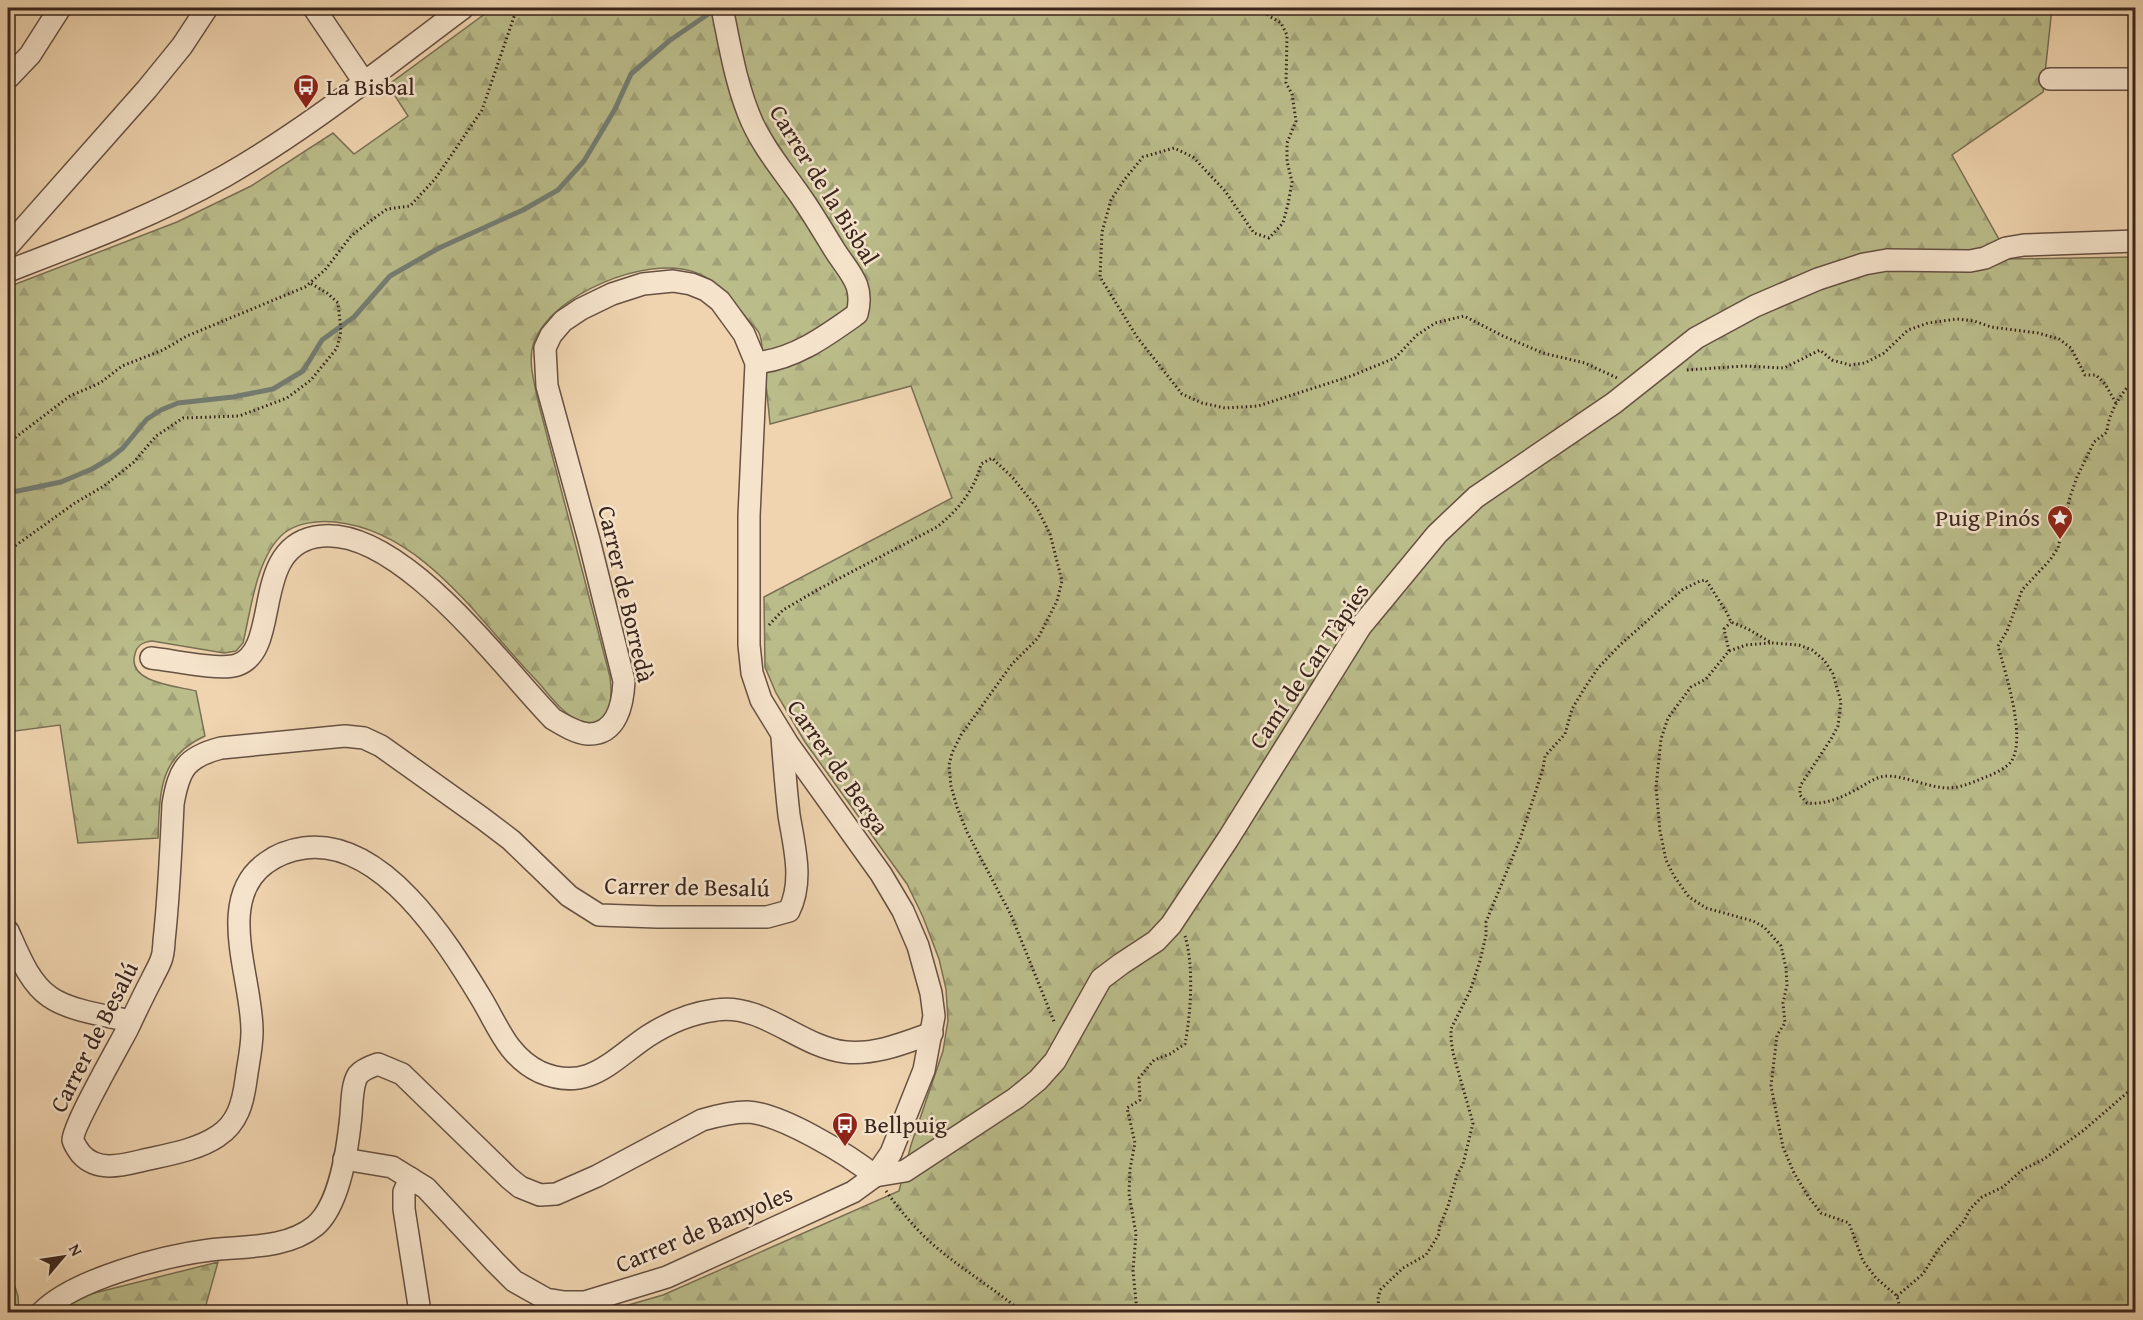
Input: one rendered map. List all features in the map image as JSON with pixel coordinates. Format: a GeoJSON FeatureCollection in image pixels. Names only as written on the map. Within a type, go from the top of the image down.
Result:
{"type":"FeatureCollection","features":[{"type":"Feature","properties":{"kind":"street"},"geometry":{"type":"LineString","coordinates":[[8,78],[30,55],[60,8]]}},
{"type":"Feature","properties":{"kind":"street"},"geometry":{"type":"LineString","coordinates":[[8,246],[147,89],[182,45],[207,8]]}},
{"type":"Feature","properties":{"kind":"street"},"geometry":{"type":"LineString","coordinates":[[315,8],[364,82]]}},
{"type":"Feature","properties":{"kind":"street"},"geometry":{"type":"LineString","coordinates":[[8,271],[118,228],[195,192],[269,150],[323,113],[463,8]]}},
{"type":"Feature","properties":{"kind":"street","name":"Carrer de la Bisbal"},"geometry":{"type":"LineString","coordinates":[[722,8],[738,83],[752,123],[762,142],[851,273],[859,288],[861,300],[857,314],[812,344],[774,361],[756,363]]}},
{"type":"Feature","properties":{"kind":"street"},"geometry":{"type":"LineString","coordinates":[[2050,79],[2136,79]]}},
{"type":"Feature","properties":{"kind":"street","name":"Camí de Can Tàpies"},"geometry":{"type":"LineString","coordinates":[[874,1176],[905,1171],[1016,1098],[1038,1080],[1055,1061],[1101,980],[1165,933],[1178,915],[1361,626],[1437,534],[1476,497],[1634,388],[1696,338],[1755,306],[1818,279],[1864,264],[1887,260],[1970,261],[1985,258],[2006,248],[2048,243],[2136,241]]}},
{"type":"Feature","properties":{"kind":"street","name":"Carrer de Borredà"},"geometry":{"type":"LineString","coordinates":[[151,658],[224,667],[238,665],[250,657],[255,649],[263,628],[277,566],[289,551],[314,537],[349,538],[376,549],[425,584],[455,611],[553,719],[586,734],[599,733],[610,726],[619,715],[624,702],[624,681],[547,386],[545,348],[551,334],[562,321],[582,309],[612,294],[643,284],[673,281],[691,284],[706,290],[720,301],[744,334],[756,363]]}},
{"type":"Feature","properties":{"kind":"street","name":"Carrer de Berga"},"geometry":{"type":"LineString","coordinates":[[756,363],[749,516],[748,645],[752,673],[761,700],[782,735],[861,844],[903,911],[927,971],[934,1016],[924,1070],[891,1153],[874,1176]]}},
{"type":"Feature","properties":{"kind":"street","name":"Carrer de Besalú"},"geometry":{"type":"LineString","coordinates":[[782,735],[789,816],[795,846],[795,895],[789,910],[766,916],[599,915],[569,896],[511,840],[482,818],[381,746],[364,738],[345,736],[221,748],[202,753],[191,760],[183,770],[176,786],[164,955],[76,1127],[73,1140],[77,1150],[95,1164],[111,1167],[181,1151],[219,1136],[231,1125],[241,1109],[252,1032],[239,931],[246,888],[253,874],[281,853],[304,848],[325,848],[347,853],[363,861],[401,890],[421,910],[458,959],[504,1041],[514,1054],[528,1066],[544,1074],[570,1079],[595,1074],[666,1026],[682,1018],[720,1009],[763,1017],[811,1041],[845,1052],[876,1052],[932,1033]]}},
{"type":"Feature","properties":{"kind":"street"},"geometry":{"type":"LineString","coordinates":[[8,931],[24,966],[36,984],[50,998],[92,1012],[131,1021]]}},
{"type":"Feature","properties":{"kind":"street"},"geometry":{"type":"LineString","coordinates":[[42,1312],[58,1298],[83,1284],[160,1260],[208,1250],[286,1240],[305,1233],[316,1225],[326,1212],[335,1191],[344,1159],[358,1075],[378,1064],[402,1074],[509,1178],[520,1187],[540,1195],[556,1194],[597,1176],[702,1120],[748,1112],[768,1116],[801,1130],[874,1176]]}},
{"type":"Feature","properties":{"kind":"street","name":"Carrer de Banyoles"},"geometry":{"type":"LineString","coordinates":[[344,1159],[392,1167],[426,1188],[514,1281],[546,1299],[585,1302],[667,1277],[853,1192],[874,1176]]}},
{"type":"Feature","properties":{"kind":"street"},"geometry":{"type":"LineString","coordinates":[[411,1178],[404,1192],[404,1209],[420,1312]]}},
{"type":"Feature","properties":{"kind":"path"},"geometry":{"type":"LineString","coordinates":[[8,443],[70,396],[100,383],[122,366],[305,287],[325,270],[351,236],[387,209],[410,206],[435,179],[482,111],[517,8]]}},
{"type":"Feature","properties":{"kind":"path"},"geometry":{"type":"LineString","coordinates":[[1261,8],[1281,23],[1287,35],[1286,83],[1292,94],[1296,121],[1287,143],[1287,161],[1292,182],[1283,223],[1269,237],[1254,233],[1225,191],[1205,169],[1193,157],[1174,148],[1143,157],[1111,200],[1102,232],[1100,277],[1137,337],[1182,394],[1202,403],[1225,408],[1258,405],[1351,376],[1395,358],[1417,335],[1436,323],[1464,316],[1543,353],[1585,363],[1634,388]]}},
{"type":"Feature","properties":{"kind":"path"},"geometry":{"type":"LineString","coordinates":[[8,551],[75,503],[104,486],[134,462],[156,436],[183,418],[239,416],[287,398],[311,380],[337,348],[341,331],[338,303],[310,283]]}},
{"type":"Feature","properties":{"kind":"path"},"geometry":{"type":"LineString","coordinates":[[1683,370],[1744,366],[1784,368],[1820,350],[1832,360],[1850,365],[1865,363],[1884,353],[1908,330],[1928,323],[1957,319],[1974,321],[1991,327],[2038,333],[2059,339],[2071,348],[2085,375],[2096,375],[2105,384],[2116,403]]}},
{"type":"Feature","properties":{"kind":"path"},"geometry":{"type":"LineString","coordinates":[[1901,1312],[1897,1296],[1876,1278],[1863,1261],[1848,1223],[1821,1213],[1794,1173],[1783,1147],[1771,1086],[1777,1035],[1785,1023],[1783,1003],[1787,985],[1781,946],[1764,927],[1753,921],[1706,908],[1689,897],[1674,876],[1666,860],[1657,809],[1656,787],[1661,739],[1668,718],[1691,687],[1706,679],[1729,651],[1746,645],[1772,643],[1798,645],[1812,650],[1824,660],[1833,674],[1840,694],[1838,726],[1800,786],[1800,795],[1807,802],[1826,802],[1877,778],[1888,776],[1929,786],[1959,787],[1991,775],[2009,764],[2014,755],[2016,725],[2012,695],[1998,646],[2007,631],[2022,590],[2058,548],[2077,477],[2094,442],[2107,432],[2107,425],[2116,403],[2125,388],[2136,378]]}},
{"type":"Feature","properties":{"kind":"path"},"geometry":{"type":"LineString","coordinates":[[748,645],[783,610],[937,526],[967,497],[977,479],[981,464],[992,458],[1026,493],[1037,508],[1050,534],[1058,558],[1062,581],[1057,601],[1038,638],[1012,664],[961,735],[949,765],[957,807],[967,832],[1011,915],[1063,1049]]}},
{"type":"Feature","properties":{"kind":"path"},"geometry":{"type":"LineString","coordinates":[[1379,1312],[1378,1297],[1381,1289],[1404,1268],[1426,1255],[1439,1234],[1457,1175],[1463,1164],[1473,1123],[1453,1053],[1451,1029],[1470,991],[1486,935],[1486,922],[1520,839],[1544,770],[1545,756],[1565,734],[1572,709],[1598,668],[1620,645],[1682,590],[1700,581],[1706,580],[1731,622],[1772,643]]}},
{"type":"Feature","properties":{"kind":"path"},"geometry":{"type":"LineString","coordinates":[[1729,651],[1724,629],[1731,622]]}},
{"type":"Feature","properties":{"kind":"path"},"geometry":{"type":"LineString","coordinates":[[1137,1312],[1133,1271],[1136,1234],[1129,1194],[1130,1169],[1135,1143],[1127,1108],[1140,1100],[1139,1078],[1154,1060],[1170,1054],[1185,1044],[1190,1019],[1191,980],[1186,941],[1178,915]]}},
{"type":"Feature","properties":{"kind":"path"},"geometry":{"type":"LineString","coordinates":[[1897,1296],[1923,1274],[1938,1250],[1982,1197],[2003,1187],[2022,1170],[2044,1159],[2084,1130],[2136,1085]]}},
{"type":"Feature","properties":{"kind":"path"},"geometry":{"type":"LineString","coordinates":[[874,1176],[902,1213],[927,1239],[1022,1312]]}},
{"type":"Feature","properties":{"kind":"green space"},"geometry":{"type":"Polygon","coordinates":[[[493,8],[2052,8],[2043,92],[1952,155],[2010,259],[2135,257],[2135,1312],[604,1312],[663,1295],[899,1191],[911,1145],[943,1051],[948,1020],[946,989],[939,959],[907,884],[805,742],[776,693],[765,667],[764,597],[952,498],[911,386],[770,424],[760,335],[734,302],[716,284],[702,275],[674,268],[627,274],[603,283],[580,294],[560,308],[544,325],[534,342],[531,357],[532,374],[539,405],[610,677],[610,705],[603,719],[588,722],[576,719],[565,712],[472,608],[423,561],[396,542],[367,529],[322,521],[294,527],[274,544],[266,557],[256,585],[243,643],[236,651],[224,653],[152,641],[143,643],[137,648],[134,664],[145,677],[155,682],[196,691],[205,736],[178,754],[170,766],[161,791],[158,838],[78,843],[60,725],[8,732],[8,287],[177,222],[251,186],[333,133],[354,154],[408,116],[388,85],[493,8]]]}},
{"type":"Feature","properties":{"kind":"green space"},"geometry":{"type":"Polygon","coordinates":[[[218,1262],[204,1312],[19,1312],[218,1262]]]}},
{"type":"Feature","properties":{"kind":"green space"},"geometry":{"type":"Polygon","coordinates":[[[8,1266],[18,1296],[19,1312],[8,1312],[8,1266]]]}},
{"type":"Feature","properties":{"kind":"waterway"},"geometry":{"type":"LineString","coordinates":[[8,493],[61,482],[92,469],[123,448],[147,419],[161,410],[178,403],[233,397],[273,389],[303,371],[322,340],[354,317],[390,276],[439,248],[523,210],[558,190],[584,161],[615,109],[631,74],[669,41],[717,8]]}},
{"type":"Feature","properties":{"kind":"place","name":"La Bisbal"},"geometry":{"type":"Point","coordinates":[306,110]}},
{"type":"Feature","properties":{"kind":"place","name":"Puig Pinós"},"geometry":{"type":"Point","coordinates":[2060,541]}},
{"type":"Feature","properties":{"kind":"place","name":"Bellpuig"},"geometry":{"type":"Point","coordinates":[845,1148]}}]}
